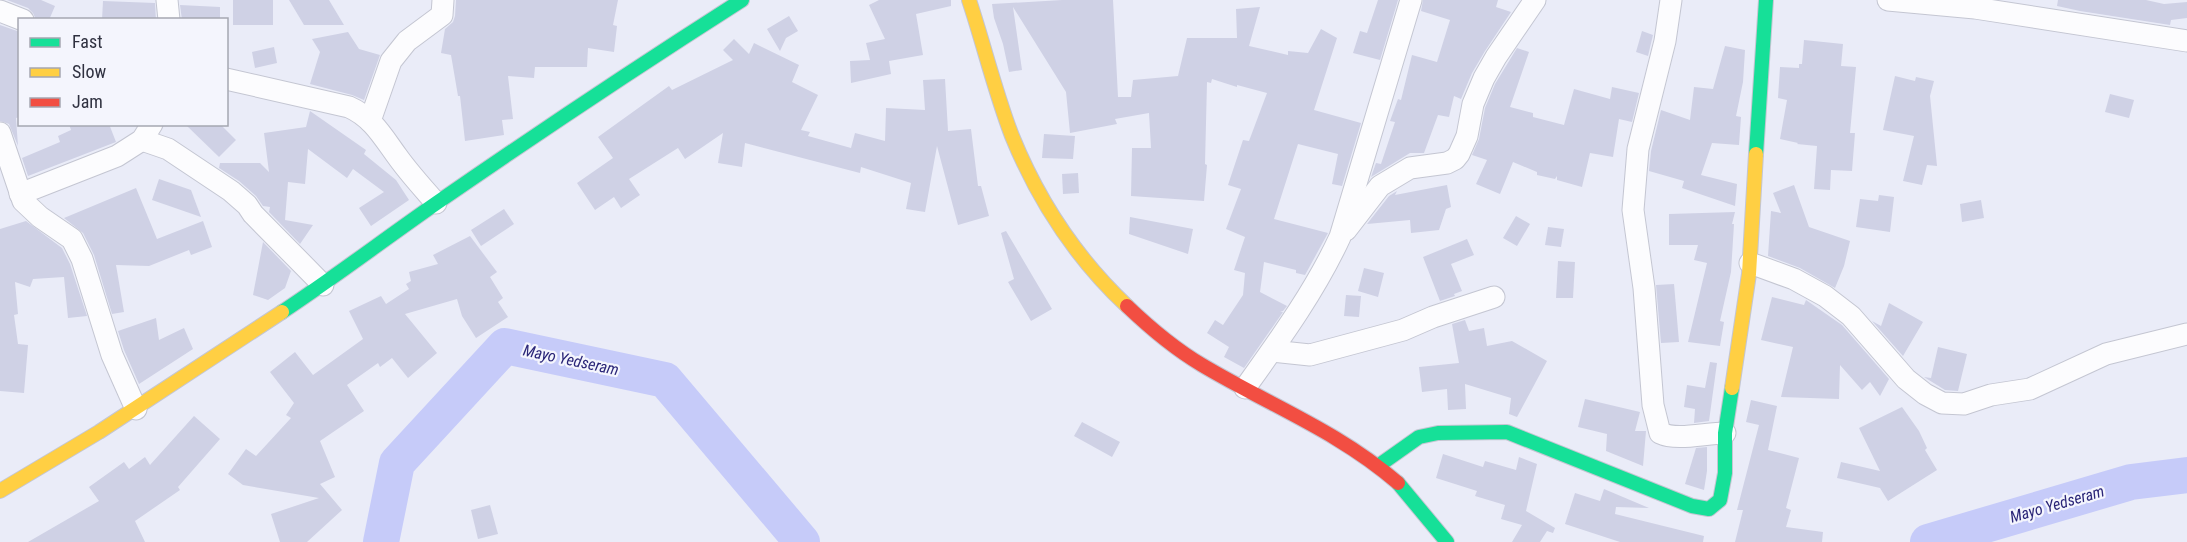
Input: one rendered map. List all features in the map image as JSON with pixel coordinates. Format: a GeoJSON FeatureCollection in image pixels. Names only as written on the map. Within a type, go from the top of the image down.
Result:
{"type":"FeatureCollection","features":[{"type":"Feature","properties":{"kind":"street"},"geometry":{"type":"LineString","coordinates":[[167,0],[169,18]]}},
{"type":"Feature","properties":{"kind":"street"},"geometry":{"type":"LineString","coordinates":[[370,121],[391,61],[407,41],[442,15],[442,0]]}},
{"type":"Feature","properties":{"kind":"street"},"geometry":{"type":"LineString","coordinates":[[0,491],[136,409],[323,285],[436,203],[645,62],[742,0]]}},
{"type":"Feature","properties":{"kind":"street"},"geometry":{"type":"LineString","coordinates":[[969,0],[1012,135],[1025,166],[1046,206],[1101,282],[1137,318],[1169,343],[1203,365],[1336,438],[1378,466],[1397,482],[1423,510],[1447,542]]}},
{"type":"Feature","properties":{"kind":"street"},"geometry":{"type":"LineString","coordinates":[[979,0],[979,30]]}},
{"type":"Feature","properties":{"kind":"street"},"geometry":{"type":"LineString","coordinates":[[1245,388],[1308,297],[1340,237],[1411,0]]}},
{"type":"Feature","properties":{"kind":"street"},"geometry":{"type":"LineString","coordinates":[[1340,237],[1380,186],[1410,168],[1447,163],[1455,159],[1467,136],[1473,104],[1484,78],[1535,0]]}},
{"type":"Feature","properties":{"kind":"street"},"geometry":{"type":"LineString","coordinates":[[1671,0],[1665,41],[1645,115],[1634,179],[1632,210],[1644,288],[1653,405],[1659,433],[1666,436],[1725,433]]}},
{"type":"Feature","properties":{"kind":"street"},"geometry":{"type":"LineString","coordinates":[[1378,466],[1419,437],[1438,433],[1507,432],[1692,506],[1709,509],[1720,500],[1725,473],[1725,433],[1750,263],[1766,0]]}},
{"type":"Feature","properties":{"kind":"street"},"geometry":{"type":"LineString","coordinates":[[1888,0],[1975,4],[2187,41]]}},
{"type":"Feature","properties":{"kind":"street"},"geometry":{"type":"LineString","coordinates":[[0,11],[18,18]]}},
{"type":"Feature","properties":{"kind":"street"},"geometry":{"type":"LineString","coordinates":[[228,79],[349,106],[362,112],[436,203]]}},
{"type":"Feature","properties":{"kind":"street"},"geometry":{"type":"LineString","coordinates":[[0,133],[23,201],[40,217],[72,239],[82,259],[112,355],[136,409]]}},
{"type":"Feature","properties":{"kind":"street"},"geometry":{"type":"LineString","coordinates":[[20,194],[117,156],[140,133],[231,191],[323,285]]}},
{"type":"Feature","properties":{"kind":"street"},"geometry":{"type":"LineString","coordinates":[[1750,263],[1794,279],[1825,296],[1851,316],[1906,379],[1925,394],[1942,403],[1964,404],[1992,395],[2030,389],[2106,354],[2187,334]]}},
{"type":"Feature","properties":{"kind":"street"},"geometry":{"type":"LineString","coordinates":[[1272,351],[1310,355],[1403,330],[1433,317],[1494,297]]}},
{"type":"Feature","properties":{"kind":"building"},"geometry":{"type":"Polygon","coordinates":[[[7,0],[41,0],[55,6],[50,18],[35,18],[28,8],[7,0]]]}},
{"type":"Feature","properties":{"kind":"building"},"geometry":{"type":"Polygon","coordinates":[[[233,0],[273,0],[273,25],[233,25],[233,0]]]}},
{"type":"Feature","properties":{"kind":"building"},"geometry":{"type":"Polygon","coordinates":[[[289,0],[329,0],[344,25],[304,25],[289,0]]]}},
{"type":"Feature","properties":{"kind":"building"},"geometry":{"type":"Polygon","coordinates":[[[456,0],[618,0],[613,25],[617,26],[614,52],[588,48],[587,67],[535,67],[534,78],[508,76],[513,119],[502,120],[504,135],[465,141],[460,96],[458,96],[451,55],[441,53],[445,29],[453,22],[455,16],[456,0]]]}},
{"type":"Feature","properties":{"kind":"building"},"geometry":{"type":"Polygon","coordinates":[[[879,0],[951,0],[951,6],[916,14],[923,55],[889,61],[891,74],[851,83],[850,61],[870,60],[866,43],[885,39],[869,5],[879,0]]]}},
{"type":"Feature","properties":{"kind":"building"},"geometry":{"type":"Polygon","coordinates":[[[1113,0],[1118,97],[1131,97],[1133,80],[1178,76],[1187,38],[1237,38],[1236,9],[1260,7],[1249,46],[1288,55],[1288,51],[1308,53],[1321,29],[1337,38],[1314,110],[1361,123],[1342,186],[1332,184],[1338,154],[1298,144],[1274,219],[1328,233],[1305,275],[1296,273],[1296,270],[1264,262],[1260,292],[1287,306],[1280,311],[1283,312],[1244,368],[1224,357],[1229,347],[1207,333],[1215,320],[1223,325],[1243,295],[1245,273],[1234,270],[1245,237],[1226,229],[1241,189],[1228,185],[1243,140],[1249,141],[1267,93],[1212,79],[1211,83],[1207,82],[1205,164],[1207,165],[1204,201],[1131,196],[1132,148],[1151,148],[1149,113],[1115,119],[1117,124],[1070,133],[1066,92],[1013,7],[1022,70],[1009,72],[992,4],[1113,0]]]}},
{"type":"Feature","properties":{"kind":"building"},"geometry":{"type":"Polygon","coordinates":[[[1378,0],[1398,0],[1380,60],[1353,53],[1360,31],[1367,33],[1378,0]]]}},
{"type":"Feature","properties":{"kind":"building"},"geometry":{"type":"Polygon","coordinates":[[[1423,0],[1498,0],[1496,7],[1511,12],[1472,73],[1461,99],[1454,96],[1449,117],[1438,115],[1424,153],[1410,153],[1371,177],[1376,163],[1381,164],[1395,122],[1390,121],[1398,99],[1401,100],[1412,55],[1437,62],[1450,20],[1421,11],[1423,0]]]}},
{"type":"Feature","properties":{"kind":"building"},"geometry":{"type":"Polygon","coordinates":[[[2058,0],[2146,0],[2164,4],[2187,2],[2187,18],[2171,20],[2170,25],[2057,6],[2058,0]]]}},
{"type":"Feature","properties":{"kind":"building"},"geometry":{"type":"Polygon","coordinates":[[[103,1],[155,3],[156,18],[102,18],[103,1]]]}},
{"type":"Feature","properties":{"kind":"building"},"geometry":{"type":"Polygon","coordinates":[[[180,5],[220,7],[220,18],[182,18],[180,5]]]}},
{"type":"Feature","properties":{"kind":"building"},"geometry":{"type":"Polygon","coordinates":[[[789,16],[798,31],[786,38],[780,51],[767,29],[789,16]]]}},
{"type":"Feature","properties":{"kind":"building"},"geometry":{"type":"Polygon","coordinates":[[[0,25],[18,31],[18,118],[16,118],[18,146],[9,124],[0,121],[0,25]]]}},
{"type":"Feature","properties":{"kind":"building"},"geometry":{"type":"Polygon","coordinates":[[[1642,31],[1653,35],[1648,56],[1636,52],[1642,31]]]}},
{"type":"Feature","properties":{"kind":"building"},"geometry":{"type":"Polygon","coordinates":[[[348,32],[359,49],[380,55],[364,100],[310,84],[320,52],[312,39],[348,32]]]}},
{"type":"Feature","properties":{"kind":"building"},"geometry":{"type":"Polygon","coordinates":[[[734,39],[749,54],[754,43],[799,65],[792,82],[818,95],[801,130],[810,132],[808,136],[851,148],[855,133],[885,141],[886,108],[925,110],[923,80],[945,79],[948,131],[971,129],[978,186],[981,186],[989,216],[958,225],[937,146],[925,212],[906,209],[911,183],[861,167],[860,173],[745,143],[742,167],[718,163],[723,133],[685,159],[678,148],[629,179],[640,195],[621,208],[614,197],[595,210],[577,183],[613,158],[598,137],[669,86],[672,90],[733,60],[723,50],[734,39]]]}},
{"type":"Feature","properties":{"kind":"building"},"geometry":{"type":"Polygon","coordinates":[[[1804,40],[1843,44],[1841,66],[1856,67],[1850,133],[1855,133],[1852,171],[1831,170],[1830,190],[1814,189],[1817,146],[1780,139],[1787,100],[1778,98],[1780,67],[1799,68],[1799,64],[1802,64],[1804,40]]]}},
{"type":"Feature","properties":{"kind":"building"},"geometry":{"type":"Polygon","coordinates":[[[1725,46],[1745,50],[1743,82],[1736,116],[1741,117],[1739,145],[1712,143],[1701,175],[1737,184],[1735,206],[1682,188],[1684,181],[1649,171],[1651,151],[1661,110],[1690,120],[1694,87],[1713,89],[1725,46]]]}},
{"type":"Feature","properties":{"kind":"building"},"geometry":{"type":"Polygon","coordinates":[[[274,47],[277,63],[255,68],[252,52],[274,47]]]}},
{"type":"Feature","properties":{"kind":"building"},"geometry":{"type":"Polygon","coordinates":[[[1517,48],[1529,52],[1510,107],[1533,113],[1533,117],[1564,125],[1574,89],[1610,99],[1612,87],[1639,93],[1632,122],[1619,119],[1613,157],[1590,153],[1582,187],[1557,180],[1557,176],[1555,179],[1537,175],[1537,172],[1513,162],[1500,194],[1476,184],[1487,160],[1472,155],[1479,139],[1485,108],[1495,84],[1517,48]]]}},
{"type":"Feature","properties":{"kind":"building"},"geometry":{"type":"Polygon","coordinates":[[[1895,76],[1915,81],[1916,77],[1934,81],[1930,96],[1937,166],[1927,165],[1922,185],[1903,181],[1914,136],[1883,130],[1895,76]]]}},
{"type":"Feature","properties":{"kind":"building"},"geometry":{"type":"Polygon","coordinates":[[[2110,94],[2134,100],[2129,118],[2105,112],[2110,94]]]}},
{"type":"Feature","properties":{"kind":"building"},"geometry":{"type":"Polygon","coordinates":[[[310,111],[366,150],[364,154],[396,180],[409,200],[371,226],[359,208],[384,192],[353,169],[347,178],[308,149],[305,184],[288,182],[285,220],[313,225],[300,244],[269,212],[270,207],[263,206],[256,196],[239,181],[219,168],[220,163],[260,163],[269,172],[264,133],[306,127],[310,111]]]}},
{"type":"Feature","properties":{"kind":"building"},"geometry":{"type":"Polygon","coordinates":[[[70,126],[110,126],[116,142],[28,176],[22,158],[60,142],[58,136],[71,130],[70,126]]]}},
{"type":"Feature","properties":{"kind":"building"},"geometry":{"type":"Polygon","coordinates":[[[187,126],[222,126],[236,140],[219,157],[187,126]]]}},
{"type":"Feature","properties":{"kind":"building"},"geometry":{"type":"Polygon","coordinates":[[[1044,134],[1075,136],[1073,159],[1042,158],[1044,134]]]}},
{"type":"Feature","properties":{"kind":"building"},"geometry":{"type":"Polygon","coordinates":[[[1078,173],[1079,193],[1063,194],[1062,174],[1078,173]]]}},
{"type":"Feature","properties":{"kind":"building"},"geometry":{"type":"Polygon","coordinates":[[[159,179],[191,190],[201,217],[152,200],[159,179]]]}},
{"type":"Feature","properties":{"kind":"building"},"geometry":{"type":"Polygon","coordinates":[[[1447,185],[1451,207],[1446,209],[1439,230],[1411,233],[1410,220],[1367,224],[1389,196],[1397,191],[1395,195],[1447,185]]]}},
{"type":"Feature","properties":{"kind":"building"},"geometry":{"type":"Polygon","coordinates":[[[1794,185],[1809,227],[1850,241],[1844,266],[1835,288],[1800,268],[1768,256],[1771,211],[1781,213],[1773,193],[1794,185]]]}},
{"type":"Feature","properties":{"kind":"building"},"geometry":{"type":"Polygon","coordinates":[[[136,188],[157,239],[203,221],[212,247],[191,255],[189,250],[149,266],[116,265],[124,312],[112,314],[94,255],[83,233],[64,218],[136,188]]]}},
{"type":"Feature","properties":{"kind":"building"},"geometry":{"type":"Polygon","coordinates":[[[1879,195],[1894,197],[1890,232],[1856,227],[1860,199],[1878,201],[1879,195]]]}},
{"type":"Feature","properties":{"kind":"building"},"geometry":{"type":"Polygon","coordinates":[[[1981,200],[1984,218],[1962,222],[1960,204],[1981,200]]]}},
{"type":"Feature","properties":{"kind":"building"},"geometry":{"type":"Polygon","coordinates":[[[504,209],[514,224],[481,246],[471,230],[504,209]]]}},
{"type":"Feature","properties":{"kind":"building"},"geometry":{"type":"Polygon","coordinates":[[[1735,212],[1732,224],[1734,224],[1731,272],[1720,321],[1724,322],[1720,346],[1688,342],[1707,263],[1694,260],[1698,245],[1669,245],[1669,214],[1735,212]]]}},
{"type":"Feature","properties":{"kind":"building"},"geometry":{"type":"Polygon","coordinates":[[[1516,216],[1530,224],[1517,246],[1503,238],[1516,216]]]}},
{"type":"Feature","properties":{"kind":"building"},"geometry":{"type":"Polygon","coordinates":[[[1130,217],[1193,229],[1188,254],[1129,234],[1130,217]]]}},
{"type":"Feature","properties":{"kind":"building"},"geometry":{"type":"Polygon","coordinates":[[[26,221],[62,248],[70,264],[87,316],[68,318],[64,277],[33,279],[30,287],[15,282],[18,314],[14,315],[18,344],[28,345],[24,393],[0,391],[0,229],[26,221]]]}},
{"type":"Feature","properties":{"kind":"building"},"geometry":{"type":"Polygon","coordinates":[[[1548,227],[1564,229],[1561,247],[1545,245],[1548,227]]]}},
{"type":"Feature","properties":{"kind":"building"},"geometry":{"type":"Polygon","coordinates":[[[1006,231],[1052,309],[1031,321],[1008,282],[1014,279],[1001,233],[1006,231]]]}},
{"type":"Feature","properties":{"kind":"building"},"geometry":{"type":"Polygon","coordinates":[[[470,236],[497,272],[490,277],[503,298],[498,302],[508,317],[476,338],[462,316],[457,299],[405,314],[437,353],[408,378],[392,358],[380,367],[378,363],[347,385],[364,411],[320,441],[335,477],[320,484],[342,510],[307,542],[280,542],[271,514],[319,498],[243,485],[228,474],[246,449],[256,456],[291,418],[286,415],[294,403],[270,372],[295,352],[313,375],[363,339],[349,311],[381,296],[386,304],[409,289],[406,284],[411,281],[409,272],[438,264],[433,255],[470,236]]]}},
{"type":"Feature","properties":{"kind":"building"},"geometry":{"type":"Polygon","coordinates":[[[1467,239],[1474,255],[1451,264],[1462,291],[1440,301],[1423,257],[1467,239]]]}},
{"type":"Feature","properties":{"kind":"building"},"geometry":{"type":"Polygon","coordinates":[[[263,242],[293,273],[291,271],[285,288],[268,300],[253,295],[263,242]]]}},
{"type":"Feature","properties":{"kind":"building"},"geometry":{"type":"Polygon","coordinates":[[[1558,261],[1575,262],[1573,298],[1556,298],[1558,261]]]}},
{"type":"Feature","properties":{"kind":"building"},"geometry":{"type":"Polygon","coordinates":[[[1364,268],[1384,273],[1378,297],[1358,291],[1364,268]]]}},
{"type":"Feature","properties":{"kind":"building"},"geometry":{"type":"Polygon","coordinates":[[[1674,284],[1679,342],[1661,343],[1656,285],[1674,284]]]}},
{"type":"Feature","properties":{"kind":"building"},"geometry":{"type":"Polygon","coordinates":[[[1346,295],[1361,296],[1359,317],[1344,316],[1346,295]]]}},
{"type":"Feature","properties":{"kind":"building"},"geometry":{"type":"Polygon","coordinates":[[[1772,297],[1804,305],[1806,300],[1842,325],[1889,379],[1880,396],[1870,382],[1862,390],[1840,365],[1839,399],[1781,397],[1793,347],[1761,340],[1772,297]]]}},
{"type":"Feature","properties":{"kind":"building"},"geometry":{"type":"Polygon","coordinates":[[[1889,303],[1923,322],[1903,356],[1872,321],[1881,326],[1889,303]]]}},
{"type":"Feature","properties":{"kind":"building"},"geometry":{"type":"Polygon","coordinates":[[[156,318],[159,340],[184,328],[193,349],[139,384],[118,331],[156,318]]]}},
{"type":"Feature","properties":{"kind":"building"},"geometry":{"type":"Polygon","coordinates":[[[1465,320],[1469,331],[1484,328],[1487,346],[1512,341],[1547,361],[1517,417],[1509,414],[1511,398],[1465,384],[1466,409],[1448,410],[1447,389],[1422,392],[1419,367],[1459,363],[1452,324],[1465,320]]]}},
{"type":"Feature","properties":{"kind":"building"},"geometry":{"type":"Polygon","coordinates":[[[1938,347],[1967,354],[1958,391],[1945,390],[1924,377],[1931,378],[1938,347]]]}},
{"type":"Feature","properties":{"kind":"building"},"geometry":{"type":"Polygon","coordinates":[[[1710,362],[1717,363],[1709,421],[1694,423],[1695,409],[1684,407],[1687,385],[1705,388],[1710,362]]]}},
{"type":"Feature","properties":{"kind":"building"},"geometry":{"type":"Polygon","coordinates":[[[1585,399],[1640,412],[1635,431],[1646,431],[1643,466],[1606,451],[1607,434],[1578,427],[1585,399]]]}},
{"type":"Feature","properties":{"kind":"building"},"geometry":{"type":"Polygon","coordinates":[[[1751,400],[1777,406],[1768,450],[1799,458],[1786,508],[1791,510],[1786,527],[1823,532],[1822,542],[1735,542],[1743,510],[1737,510],[1759,425],[1746,422],[1751,400]]]}},
{"type":"Feature","properties":{"kind":"building"},"geometry":{"type":"Polygon","coordinates":[[[1902,407],[1919,431],[1927,448],[1925,450],[1937,470],[1888,501],[1880,488],[1837,478],[1841,462],[1880,471],[1859,428],[1902,407]]]}},
{"type":"Feature","properties":{"kind":"building"},"geometry":{"type":"Polygon","coordinates":[[[194,416],[220,439],[178,487],[180,490],[135,521],[145,542],[28,542],[99,501],[89,487],[124,462],[129,469],[145,457],[150,465],[194,416]]]}},
{"type":"Feature","properties":{"kind":"building"},"geometry":{"type":"Polygon","coordinates":[[[1082,422],[1120,442],[1112,457],[1074,436],[1082,422]]]}},
{"type":"Feature","properties":{"kind":"building"},"geometry":{"type":"Polygon","coordinates":[[[1707,447],[1704,490],[1685,484],[1696,448],[1707,447]]]}},
{"type":"Feature","properties":{"kind":"building"},"geometry":{"type":"Polygon","coordinates":[[[1443,454],[1483,467],[1485,461],[1516,470],[1519,457],[1537,464],[1526,511],[1555,528],[1553,533],[1547,531],[1540,542],[1512,542],[1522,525],[1501,519],[1505,505],[1475,496],[1477,491],[1436,478],[1443,454]]]}},
{"type":"Feature","properties":{"kind":"building"},"geometry":{"type":"Polygon","coordinates":[[[1604,489],[1649,508],[1616,507],[1615,514],[1704,536],[1703,542],[1620,542],[1565,524],[1575,493],[1600,501],[1604,489]]]}},
{"type":"Feature","properties":{"kind":"building"},"geometry":{"type":"Polygon","coordinates":[[[490,505],[498,534],[478,539],[471,510],[490,505]]]}},
{"type":"Feature","properties":{"kind":"waterway","name":"Mayo Yedseram"},"geometry":{"type":"LineString","coordinates":[[381,542],[397,463],[505,346],[665,380],[802,542]]}},
{"type":"Feature","properties":{"kind":"waterway","name":"Mayo Yedseram"},"geometry":{"type":"LineString","coordinates":[[1928,542],[2131,482],[2187,475]]}},
{"type":"Feature","properties":{"kind":"traffic: fast"},"geometry":{"type":"LineString","coordinates":[[282,312],[513,150],[742,0]]}},
{"type":"Feature","properties":{"kind":"traffic: fast"},"geometry":{"type":"LineString","coordinates":[[1756,154],[1766,0]]}},
{"type":"Feature","properties":{"kind":"traffic: fast"},"geometry":{"type":"LineString","coordinates":[[1378,466],[1419,437],[1438,433],[1507,432],[1692,506],[1709,509],[1720,500],[1725,473],[1725,433],[1732,388]]}},
{"type":"Feature","properties":{"kind":"traffic: fast"},"geometry":{"type":"LineString","coordinates":[[1398,483],[1447,542]]}},
{"type":"Feature","properties":{"kind":"traffic: slow"},"geometry":{"type":"LineString","coordinates":[[969,0],[1006,119],[1022,160],[1047,206],[1075,248],[1127,306]]}},
{"type":"Feature","properties":{"kind":"traffic: slow"},"geometry":{"type":"LineString","coordinates":[[1732,388],[1749,274],[1756,154]]}},
{"type":"Feature","properties":{"kind":"traffic: slow"},"geometry":{"type":"LineString","coordinates":[[0,491],[99,432],[282,312]]}},
{"type":"Feature","properties":{"kind":"traffic: jam"},"geometry":{"type":"LineString","coordinates":[[1127,306],[1163,338],[1192,359],[1327,433],[1398,483]]}}]}
